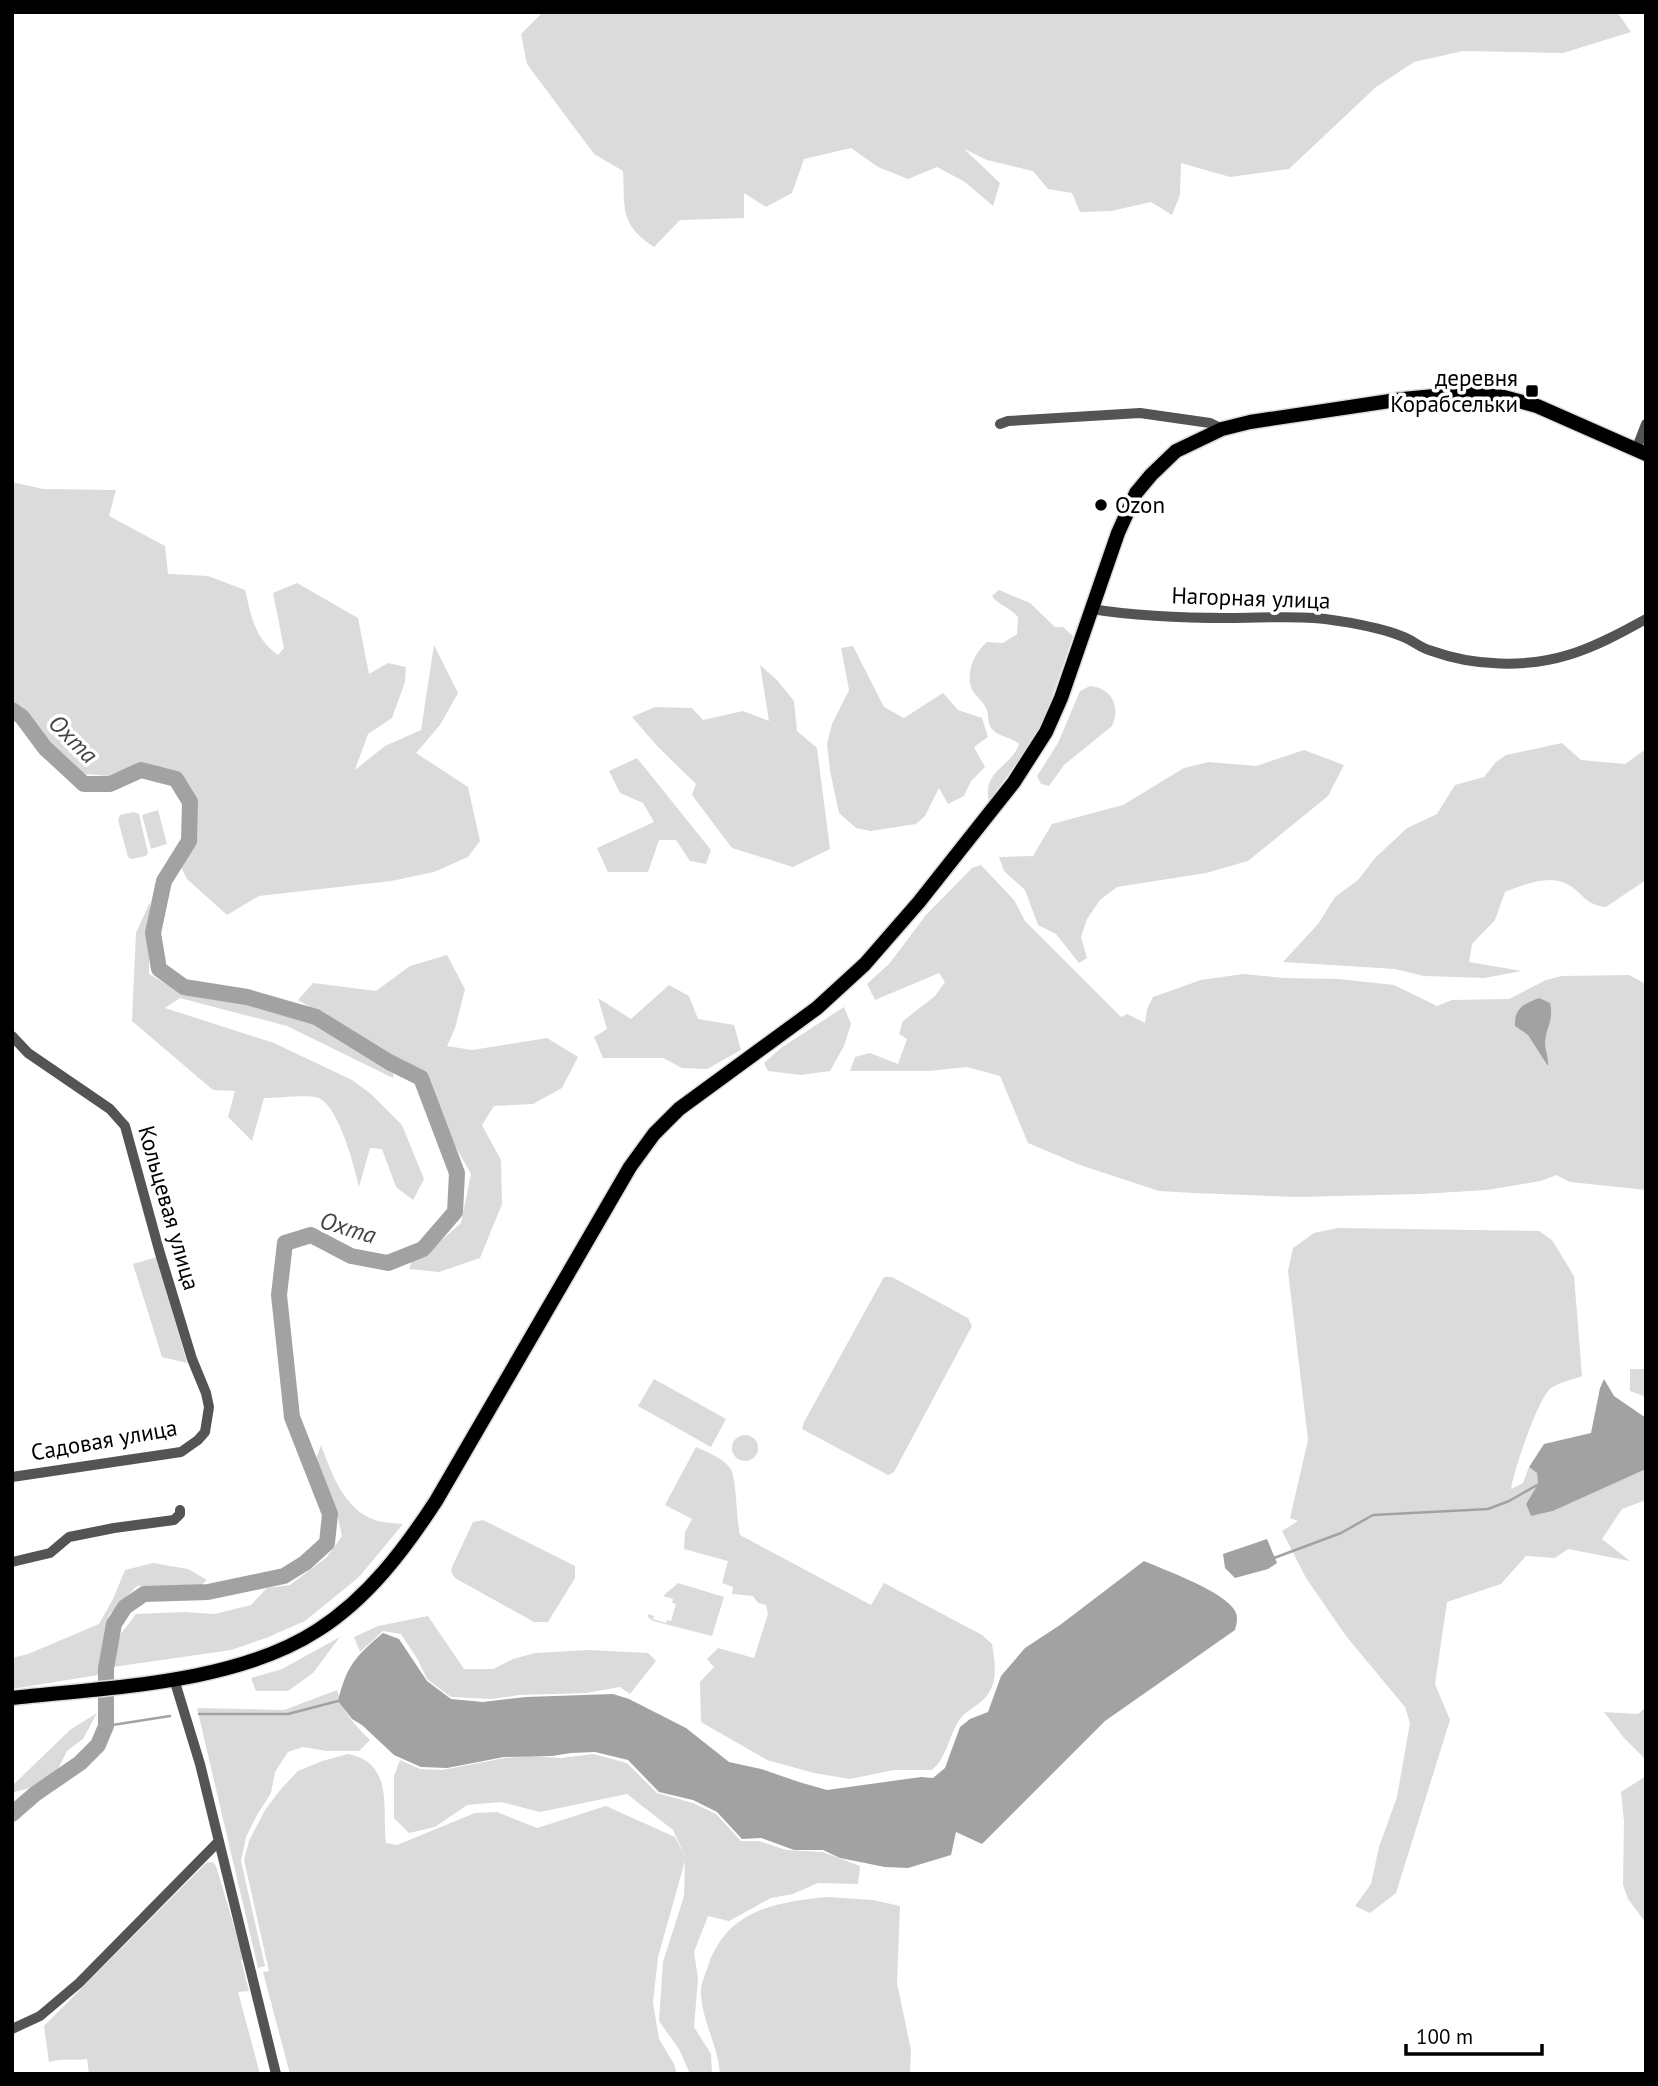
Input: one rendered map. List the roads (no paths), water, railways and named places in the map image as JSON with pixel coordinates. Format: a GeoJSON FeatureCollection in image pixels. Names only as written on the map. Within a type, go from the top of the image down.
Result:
{"type":"FeatureCollection","features":[{"type":"Feature","properties":{"kind":"main road"},"geometry":{"type":"LineString","coordinates":[[12,1698],[174,1679],[234,1666],[279,1652],[318,1630],[348,1608],[379,1578],[418,1529],[436,1501],[623,1178],[654,1134],[679,1109],[817,1008],[865,964],[919,902],[1014,782],[1046,732],[1061,698],[1118,533],[1136,493],[1176,451],[1222,429],[1250,422],[1403,399],[1466,393],[1504,397],[1537,406],[1641,452]]}},
{"type":"Feature","properties":{"kind":"street"},"geometry":{"type":"LineString","coordinates":[[1000,424],[1021,420],[1140,413],[1210,424],[1222,429]]}},
{"type":"Feature","properties":{"kind":"street"},"geometry":{"type":"LineString","coordinates":[[1641,452],[1646,424]]}},
{"type":"Feature","properties":{"kind":"street","name":"Нагорная улица"},"geometry":{"type":"LineString","coordinates":[[1091,609],[1125,614],[1192,617],[1315,618],[1383,631],[1457,659],[1488,663],[1531,662],[1567,656],[1646,619]]}},
{"type":"Feature","properties":{"kind":"street","name":"Кольцевая улица"},"geometry":{"type":"LineString","coordinates":[[12,1036],[28,1053],[110,1109],[125,1126],[192,1359]]}},
{"type":"Feature","properties":{"kind":"street","name":"Садовая улица"},"geometry":{"type":"LineString","coordinates":[[12,1477],[181,1452],[205,1432],[208,1419],[206,1393],[192,1359]]}},
{"type":"Feature","properties":{"kind":"street"},"geometry":{"type":"LineString","coordinates":[[12,1562],[50,1553],[69,1537],[174,1520],[180,1510]]}},
{"type":"Feature","properties":{"kind":"street"},"geometry":{"type":"LineString","coordinates":[[174,1679],[200,1764],[276,2074]]}},
{"type":"Feature","properties":{"kind":"street"},"geometry":{"type":"LineString","coordinates":[[12,2029],[40,2016],[79,1983],[219,1841]]}},
{"type":"Feature","properties":{"kind":"waterway","name":"Охта"},"geometry":{"type":"LineString","coordinates":[[12,710],[22,717],[45,748],[84,784],[110,784],[141,770],[176,779],[190,802],[189,841],[164,881],[153,933],[159,969],[184,987],[247,997],[316,1017],[389,1062],[421,1078],[457,1173],[455,1212],[423,1249],[388,1263],[351,1256],[311,1235],[285,1243],[279,1295],[292,1417],[330,1514],[327,1543],[305,1563],[284,1576],[208,1592],[144,1594],[125,1607],[114,1624],[106,1668],[106,1726],[98,1745],[80,1763],[35,1794],[12,1814]]}},
{"type":"Feature","properties":{"kind":"waterway"},"geometry":{"type":"LineString","coordinates":[[1274,1558],[1341,1533],[1373,1515],[1488,1509],[1539,1484]]}},
{"type":"Feature","properties":{"kind":"waterway"},"geometry":{"type":"LineString","coordinates":[[199,1714],[288,1714],[338,1701]]}},
{"type":"Feature","properties":{"kind":"waterway"},"geometry":{"type":"LineString","coordinates":[[106,1726],[170,1716]]}},
{"type":"Feature","properties":{"kind":"place","name":"деревня Корабсельки"},"geometry":{"type":"Point","coordinates":[1532,391]}},
{"type":"Feature","properties":{"kind":"place","name":"Ozon"},"geometry":{"type":"Point","coordinates":[1101,505]}}]}
